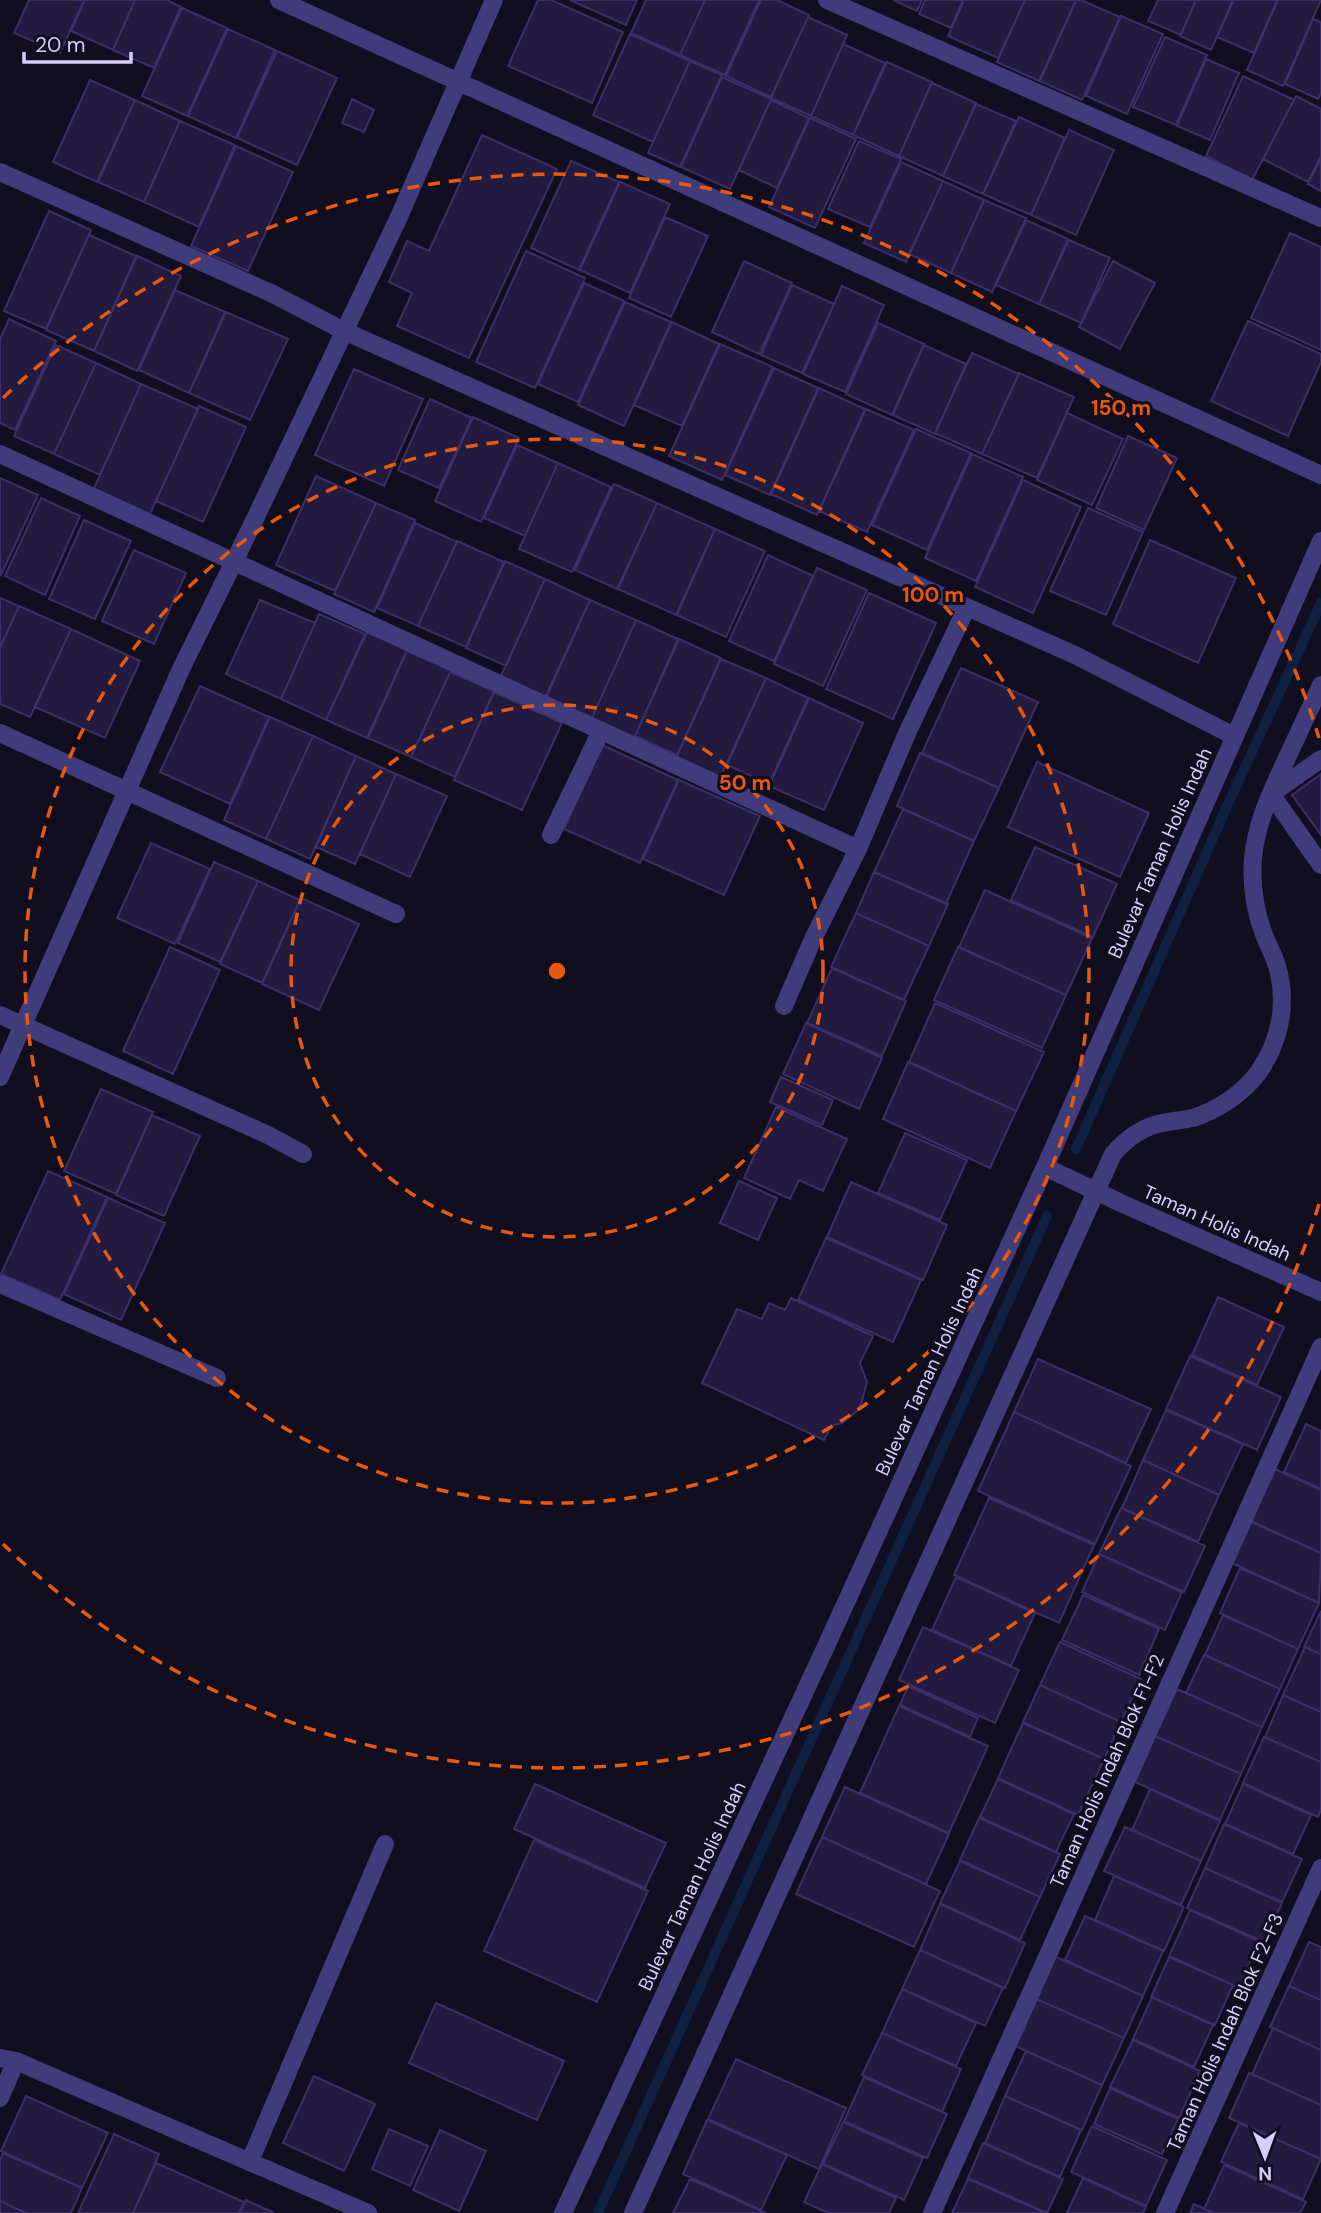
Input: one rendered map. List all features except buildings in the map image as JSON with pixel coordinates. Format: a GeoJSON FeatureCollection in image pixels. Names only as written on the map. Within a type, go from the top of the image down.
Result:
{"type":"FeatureCollection","features":[{"type":"Feature","properties":{"kind":"street"},"geometry":{"type":"LineString","coordinates":[[279,0],[1321,475]]}},
{"type":"Feature","properties":{"kind":"street"},"geometry":{"type":"LineString","coordinates":[[0,1077],[181,669],[398,219],[494,0]]}},
{"type":"Feature","properties":{"kind":"street"},"geometry":{"type":"LineString","coordinates":[[827,0],[1321,218]]}},
{"type":"Feature","properties":{"kind":"street"},"geometry":{"type":"LineString","coordinates":[[0,172],[273,294],[344,331],[1075,655],[1234,736]]}},
{"type":"Feature","properties":{"kind":"street"},"geometry":{"type":"LineString","coordinates":[[0,454],[858,849]]}},
{"type":"Feature","properties":{"kind":"street","name":"Bulevar Taman Holis Indah"},"geometry":{"type":"LineString","coordinates":[[564,2213],[1045,1167],[1321,541]]}},
{"type":"Feature","properties":{"kind":"street"},"geometry":{"type":"LineString","coordinates":[[784,1006],[967,607]]}},
{"type":"Feature","properties":{"kind":"street"},"geometry":{"type":"LineString","coordinates":[[634,2213],[1113,1154],[1129,1138],[1158,1124],[1200,1115],[1229,1101],[1253,1080],[1270,1053],[1279,1026],[1282,991],[1275,959],[1257,910],[1252,868],[1256,836],[1265,806],[1321,685]]}},
{"type":"Feature","properties":{"kind":"street"},"geometry":{"type":"LineString","coordinates":[[551,835],[601,731]]}},
{"type":"Feature","properties":{"kind":"street"},"geometry":{"type":"LineString","coordinates":[[0,733],[396,914]]}},
{"type":"Feature","properties":{"kind":"street"},"geometry":{"type":"LineString","coordinates":[[1271,794],[1321,759]]}},
{"type":"Feature","properties":{"kind":"street"},"geometry":{"type":"LineString","coordinates":[[1271,794],[1321,864]]}},
{"type":"Feature","properties":{"kind":"street"},"geometry":{"type":"LineString","coordinates":[[0,1015],[268,1135],[303,1154]]}},
{"type":"Feature","properties":{"kind":"street","name":"Taman Holis Indah"},"geometry":{"type":"LineString","coordinates":[[1045,1167],[1321,1292]]}},
{"type":"Feature","properties":{"kind":"street"},"geometry":{"type":"LineString","coordinates":[[0,1284],[217,1378]]}},
{"type":"Feature","properties":{"kind":"street","name":"Taman Holis Indah Blok F1-F2"},"geometry":{"type":"LineString","coordinates":[[932,2213],[1321,1347]]}},
{"type":"Feature","properties":{"kind":"street"},"geometry":{"type":"LineString","coordinates":[[250,2161],[386,1844]]}},
{"type":"Feature","properties":{"kind":"street","name":"Taman Holis Indah Blok F2-F3"},"geometry":{"type":"LineString","coordinates":[[1165,2213],[1321,1868]]}},
{"type":"Feature","properties":{"kind":"street"},"geometry":{"type":"LineString","coordinates":[[0,2098],[8,2059],[368,2213]]}},
{"type":"Feature","properties":{"kind":"waterway"},"geometry":{"type":"LineString","coordinates":[[1076,1149],[1228,804],[1321,603]]}},
{"type":"Feature","properties":{"kind":"waterway"},"geometry":{"type":"LineString","coordinates":[[598,2213],[1047,1216]]}}]}
